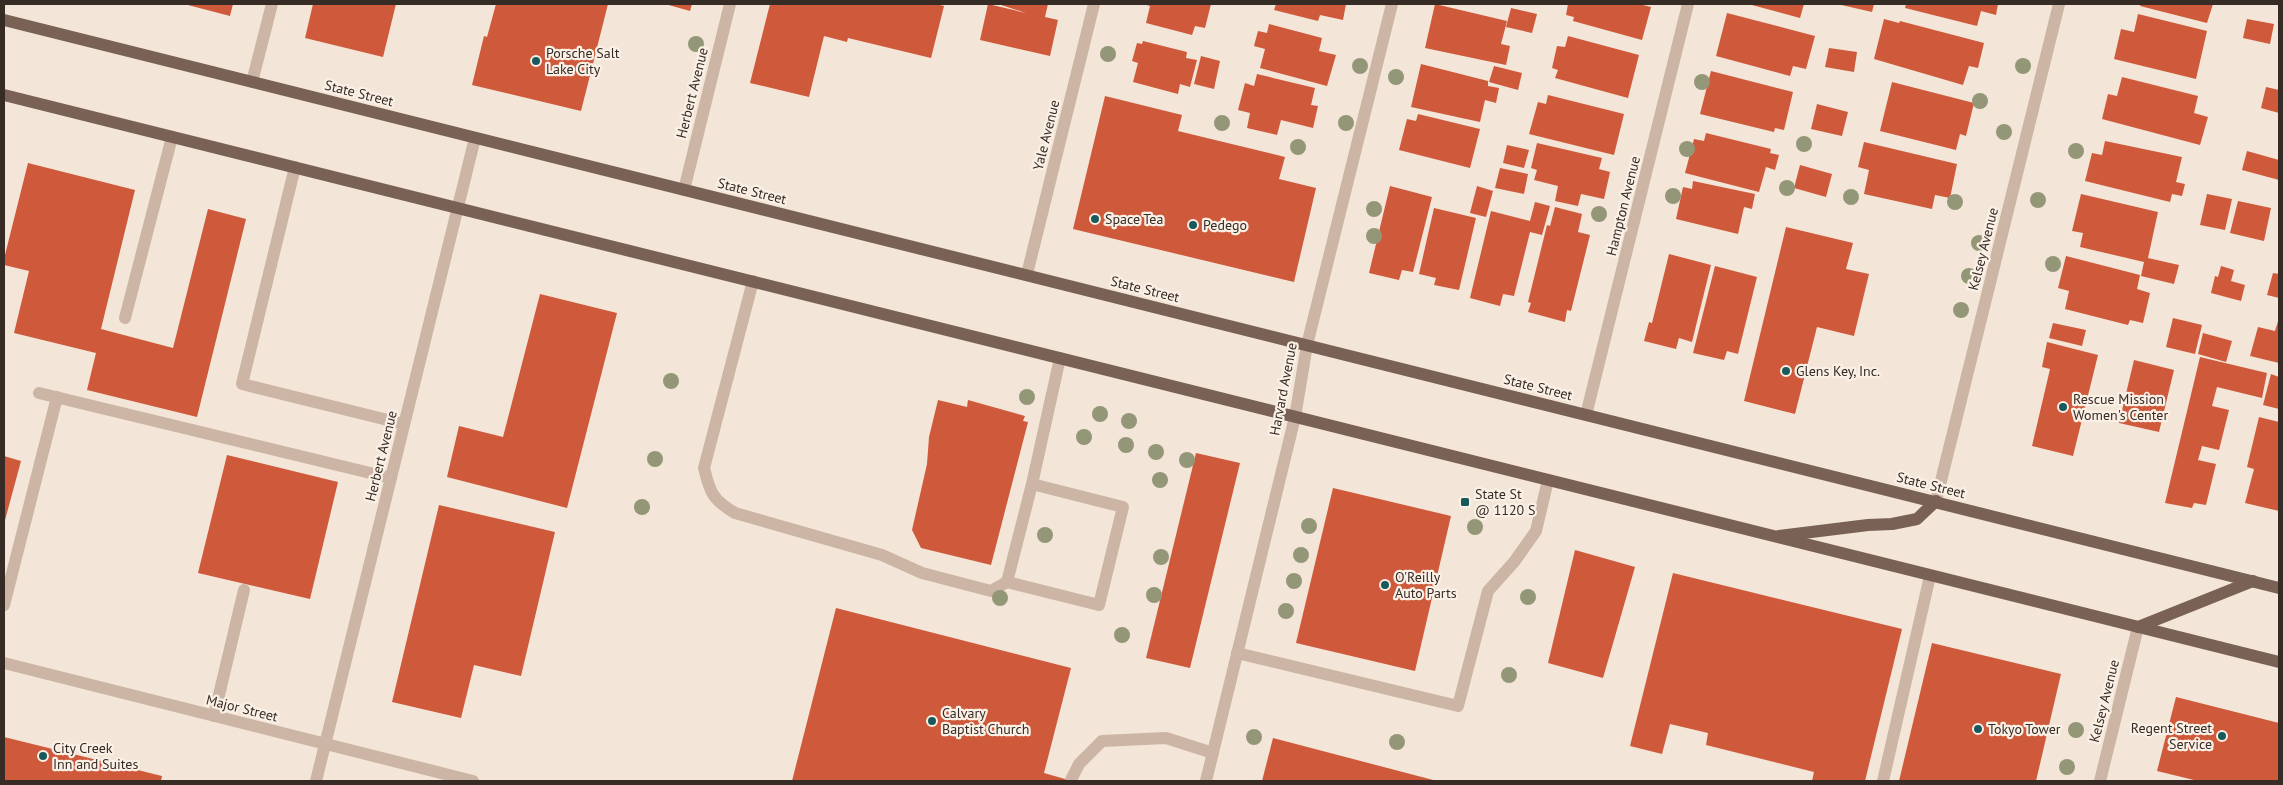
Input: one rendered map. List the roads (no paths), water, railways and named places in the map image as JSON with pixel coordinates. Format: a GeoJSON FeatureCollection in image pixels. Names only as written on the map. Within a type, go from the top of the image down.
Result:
{"type":"FeatureCollection","features":[{"type":"Feature","properties":{"kind":"main road","name":"State Street"},"geometry":{"type":"LineString","coordinates":[[4,20],[2279,588]]}},
{"type":"Feature","properties":{"kind":"main road"},"geometry":{"type":"LineString","coordinates":[[4,95],[2279,662]]}},
{"type":"Feature","properties":{"kind":"main road"},"geometry":{"type":"LineString","coordinates":[[1772,537],[1868,525],[1892,524],[1917,519],[1936,501]]}},
{"type":"Feature","properties":{"kind":"main road"},"geometry":{"type":"LineString","coordinates":[[2138,627],[2253,581]]}},
{"type":"Feature","properties":{"kind":"street"},"geometry":{"type":"LineString","coordinates":[[252,82],[272,4]]}},
{"type":"Feature","properties":{"kind":"street","name":"Herbert Avenue"},"geometry":{"type":"LineString","coordinates":[[684,190],[730,4]]}},
{"type":"Feature","properties":{"kind":"street","name":"Yale Avenue"},"geometry":{"type":"LineString","coordinates":[[1027,274],[1094,4]]}},
{"type":"Feature","properties":{"kind":"street","name":"Harvard Avenue"},"geometry":{"type":"LineString","coordinates":[[1206,781],[1295,417],[1307,345],[1392,4]]}},
{"type":"Feature","properties":{"kind":"street","name":"Hampton Avenue"},"geometry":{"type":"LineString","coordinates":[[1586,415],[1688,4]]}},
{"type":"Feature","properties":{"kind":"street","name":"Kelsey Avenue"},"geometry":{"type":"LineString","coordinates":[[1936,501],[2059,4]]}},
{"type":"Feature","properties":{"kind":"street"},"geometry":{"type":"LineString","coordinates":[[125,318],[172,137]]}},
{"type":"Feature","properties":{"kind":"street","name":"Herbert Avenue"},"geometry":{"type":"LineString","coordinates":[[316,781],[475,138]]}},
{"type":"Feature","properties":{"kind":"street"},"geometry":{"type":"LineString","coordinates":[[296,168],[242,384],[404,424]]}},
{"type":"Feature","properties":{"kind":"street"},"geometry":{"type":"LineString","coordinates":[[752,281],[704,468],[710,492],[726,507],[735,513],[882,555],[922,573],[991,591],[1008,582],[1099,605],[1123,507],[1032,484]]}},
{"type":"Feature","properties":{"kind":"street"},"geometry":{"type":"LineString","coordinates":[[1008,582],[1060,358]]}},
{"type":"Feature","properties":{"kind":"street"},"geometry":{"type":"LineString","coordinates":[[39,393],[391,478]]}},
{"type":"Feature","properties":{"kind":"street"},"geometry":{"type":"LineString","coordinates":[[4,605],[57,397]]}},
{"type":"Feature","properties":{"kind":"street"},"geometry":{"type":"LineString","coordinates":[[1237,653],[1458,706],[1488,591],[1514,562],[1536,531],[1548,480]]}},
{"type":"Feature","properties":{"kind":"street"},"geometry":{"type":"LineString","coordinates":[[1883,781],[1930,576]]}},
{"type":"Feature","properties":{"kind":"street"},"geometry":{"type":"LineString","coordinates":[[214,716],[244,590]]}},
{"type":"Feature","properties":{"kind":"street","name":"Kelsey Avenue"},"geometry":{"type":"LineString","coordinates":[[2100,781],[2138,627]]}},
{"type":"Feature","properties":{"kind":"street","name":"Major Street"},"geometry":{"type":"LineString","coordinates":[[4,663],[473,781]]}},
{"type":"Feature","properties":{"kind":"street"},"geometry":{"type":"LineString","coordinates":[[1071,780],[1079,764],[1102,741],[1166,738],[1213,753]]}},
{"type":"Feature","properties":{"kind":"place","name":"Porsche Salt Lake City"},"geometry":{"type":"Point","coordinates":[536,61]}},
{"type":"Feature","properties":{"kind":"place","name":"Space Tea"},"geometry":{"type":"Point","coordinates":[1095,219]}},
{"type":"Feature","properties":{"kind":"place","name":"Pedego"},"geometry":{"type":"Point","coordinates":[1193,225]}},
{"type":"Feature","properties":{"kind":"place","name":"Glens Key, Inc."},"geometry":{"type":"Point","coordinates":[1786,371]}},
{"type":"Feature","properties":{"kind":"place","name":"Rescue Mission Women's Center"},"geometry":{"type":"Point","coordinates":[2063,407]}},
{"type":"Feature","properties":{"kind":"place","name":"State St @ 1120 S"},"geometry":{"type":"Point","coordinates":[1465,502]}},
{"type":"Feature","properties":{"kind":"place","name":"O'Reilly Auto Parts"},"geometry":{"type":"Point","coordinates":[1385,585]}},
{"type":"Feature","properties":{"kind":"place","name":"Calvary Baptist Church"},"geometry":{"type":"Point","coordinates":[932,721]}},
{"type":"Feature","properties":{"kind":"place","name":"Tokyo Tower"},"geometry":{"type":"Point","coordinates":[1978,729]}},
{"type":"Feature","properties":{"kind":"place","name":"Regent Street Service"},"geometry":{"type":"Point","coordinates":[2222,736]}},
{"type":"Feature","properties":{"kind":"place","name":"City Creek Inn and Suites"},"geometry":{"type":"Point","coordinates":[43,756]}}]}
